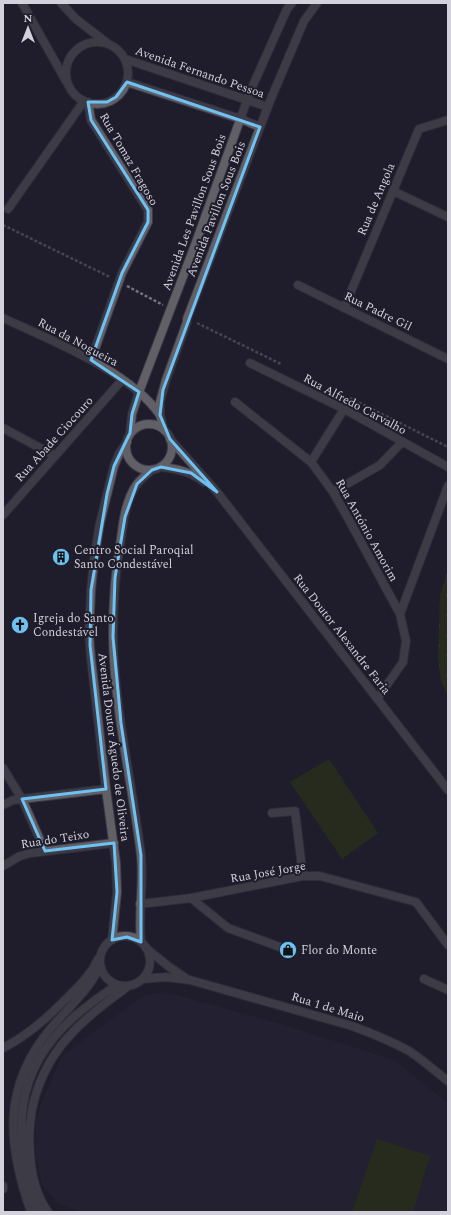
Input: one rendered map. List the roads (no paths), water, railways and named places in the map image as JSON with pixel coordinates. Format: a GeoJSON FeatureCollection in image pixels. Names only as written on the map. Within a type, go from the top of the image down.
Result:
{"type":"FeatureCollection","features":[{"type":"Feature","properties":{"kind":"street"},"geometry":{"type":"LineString","coordinates":[[22,3],[70,87],[76,95],[86,101],[98,104],[107,102],[116,97],[123,90],[127,82],[128,74],[125,59],[114,47],[107,44],[97,42],[87,44],[78,49],[71,57],[67,67],[67,77],[70,87]]}},
{"type":"Feature","properties":{"kind":"street"},"geometry":{"type":"LineString","coordinates":[[61,3],[76,19],[107,44]]}},
{"type":"Feature","properties":{"kind":"street","name":"Avenida Les Pavillon Sous Bois"},"geometry":{"type":"LineString","coordinates":[[130,434],[132,414],[139,392],[248,100],[292,3]]}},
{"type":"Feature","properties":{"kind":"street","name":"Avenida Pavillon Sous Bois"},"geometry":{"type":"LineString","coordinates":[[164,430],[160,415],[160,402],[187,319],[268,107],[304,21],[317,3]]}},
{"type":"Feature","properties":{"kind":"street","name":"Avenida Fernando Pessoa"},"geometry":{"type":"LineString","coordinates":[[125,59],[268,107]]}},
{"type":"Feature","properties":{"kind":"street"},"geometry":{"type":"LineString","coordinates":[[127,82],[241,119],[260,127]]}},
{"type":"Feature","properties":{"kind":"street"},"geometry":{"type":"LineString","coordinates":[[8,209],[86,101]]}},
{"type":"Feature","properties":{"kind":"street","name":"Rua Tomaz Fragoso"},"geometry":{"type":"LineString","coordinates":[[86,101],[91,120],[148,210],[148,222],[122,273],[91,360]]}},
{"type":"Feature","properties":{"kind":"street","name":"Rua de Angola"},"geometry":{"type":"LineString","coordinates":[[344,308],[419,129],[448,120]]}},
{"type":"Feature","properties":{"kind":"street"},"geometry":{"type":"LineString","coordinates":[[393,191],[448,217]]}},
{"type":"Feature","properties":{"kind":"street","name":"Rua Padre Gil"},"geometry":{"type":"LineString","coordinates":[[298,285],[448,359]]}},
{"type":"Feature","properties":{"kind":"street","name":"Rua da Nogueira"},"geometry":{"type":"LineString","coordinates":[[3,318],[91,360],[139,392],[153,405],[160,415]]}},
{"type":"Feature","properties":{"kind":"street","name":"Rua Alfredo Carvalho"},"geometry":{"type":"LineString","coordinates":[[250,363],[344,409],[448,468]]}},
{"type":"Feature","properties":{"kind":"street","name":"Rua Abade Ciocouro"},"geometry":{"type":"LineString","coordinates":[[3,515],[122,380]]}},
{"type":"Feature","properties":{"kind":"street","name":"Rua António Amorim"},"geometry":{"type":"LineString","coordinates":[[235,402],[311,462],[333,492],[400,614],[406,641],[403,662],[377,699]]}},
{"type":"Feature","properties":{"kind":"street"},"geometry":{"type":"LineString","coordinates":[[311,462],[344,409]]}},
{"type":"Feature","properties":{"kind":"street"},"geometry":{"type":"LineString","coordinates":[[170,439],[171,451],[166,463],[161,467],[152,470],[145,470],[138,467],[128,456],[126,442],[130,434],[136,428],[143,425],[151,424],[158,426],[164,430],[170,439],[217,492]]}},
{"type":"Feature","properties":{"kind":"street"},"geometry":{"type":"LineString","coordinates":[[3,428],[54,456]]}},
{"type":"Feature","properties":{"kind":"street","name":"Avenida Doutor Águedo de Oliveira"},"geometry":{"type":"LineString","coordinates":[[112,940],[117,892],[116,863],[90,659],[89,634],[94,559],[114,466],[126,442]]}},
{"type":"Feature","properties":{"kind":"street"},"geometry":{"type":"LineString","coordinates":[[333,492],[380,465],[402,442]]}},
{"type":"Feature","properties":{"kind":"street"},"geometry":{"type":"LineString","coordinates":[[161,467],[173,468],[191,473],[217,492]]}},
{"type":"Feature","properties":{"kind":"street","name":"Avenida Doutor Águedo de Oliveira"},"geometry":{"type":"LineString","coordinates":[[144,945],[140,904],[142,878],[141,855],[120,716],[114,657],[114,599],[117,559],[124,517],[129,500],[137,484],[152,470]]}},
{"type":"Feature","properties":{"kind":"street"},"geometry":{"type":"LineString","coordinates":[[400,614],[448,486]]}},
{"type":"Feature","properties":{"kind":"street","name":"Rua Doutor Alexandre Faria"},"geometry":{"type":"LineString","coordinates":[[217,492],[448,790]]}},
{"type":"Feature","properties":{"kind":"street"},"geometry":{"type":"LineString","coordinates":[[3,768],[22,799],[45,851]]}},
{"type":"Feature","properties":{"kind":"street"},"geometry":{"type":"LineString","coordinates":[[3,804],[13,800],[106,789]]}},
{"type":"Feature","properties":{"kind":"street"},"geometry":{"type":"LineString","coordinates":[[272,813],[295,811],[303,876]]}},
{"type":"Feature","properties":{"kind":"street","name":"Rua do Teixo"},"geometry":{"type":"LineString","coordinates":[[3,866],[20,856],[45,851],[114,843]]}},
{"type":"Feature","properties":{"kind":"street","name":"Rua José Jorge"},"geometry":{"type":"LineString","coordinates":[[140,904],[191,898],[303,876],[320,876],[416,902],[448,945]]}},
{"type":"Feature","properties":{"kind":"street"},"geometry":{"type":"LineString","coordinates":[[191,898],[228,928],[288,950]]}},
{"type":"Feature","properties":{"kind":"street"},"geometry":{"type":"LineString","coordinates":[[3,1048],[25,1036],[46,1019],[83,982],[98,962],[106,945],[119,937],[127,936],[134,938],[168,966],[190,980]]}},
{"type":"Feature","properties":{"kind":"street"},"geometry":{"type":"LineString","coordinates":[[102,951],[100,956],[100,966],[103,974],[109,981],[117,985],[128,986],[136,984],[148,972],[150,964],[149,956],[144,945]]}},
{"type":"Feature","properties":{"kind":"street"},"geometry":{"type":"LineString","coordinates":[[31,1212],[14,1148],[13,1125],[17,1092],[26,1067],[41,1042],[50,1029],[87,988],[100,966]]}},
{"type":"Feature","properties":{"kind":"street"},"geometry":{"type":"LineString","coordinates":[[143,978],[165,977],[190,980]]}},
{"type":"Feature","properties":{"kind":"street"},"geometry":{"type":"LineString","coordinates":[[424,978],[448,990]]}},
{"type":"Feature","properties":{"kind":"street","name":"Rua 1 de Maio"},"geometry":{"type":"LineString","coordinates":[[190,980],[318,1016],[375,1035],[408,1051],[448,1082]]}},
{"type":"Feature","properties":{"kind":"street"},"geometry":{"type":"LineString","coordinates":[[39,1212],[28,1179],[22,1147],[22,1111],[27,1085],[41,1056],[63,1028],[85,1008],[117,985]]}},
{"type":"Feature","properties":{"kind":"street"},"geometry":{"type":"LineString","coordinates":[[48,1212],[37,1194],[30,1160],[29,1123],[37,1090],[48,1065],[72,1032],[128,986]]}},
{"type":"Feature","properties":{"kind":"place","name":"Centro Social Paroqial Santo Condestável"},"geometry":{"type":"Point","coordinates":[61,557]}},
{"type":"Feature","properties":{"kind":"place","name":"Igreja do Santo Condestável"},"geometry":{"type":"Point","coordinates":[20,625]}},
{"type":"Feature","properties":{"kind":"place","name":"Flor do Monte"},"geometry":{"type":"Point","coordinates":[288,950]}}]}
